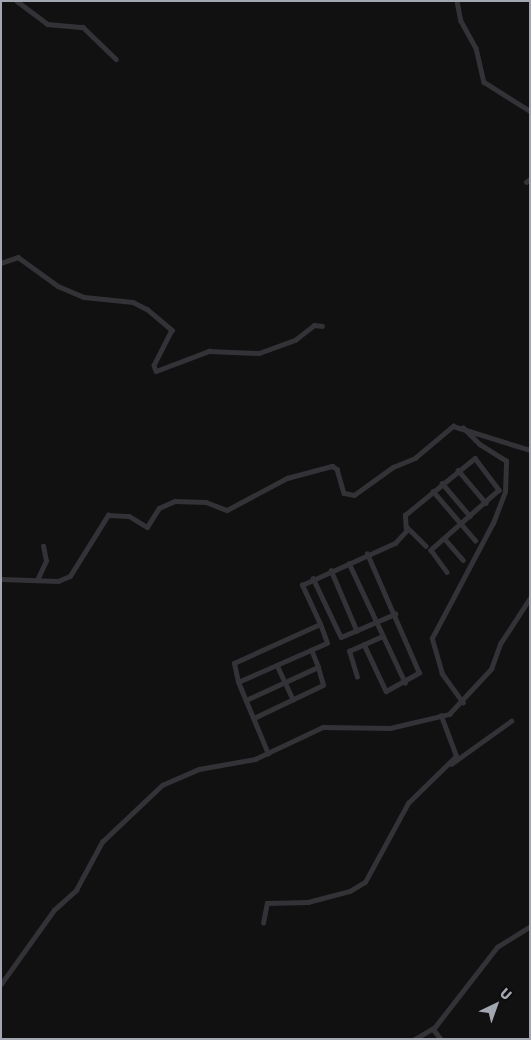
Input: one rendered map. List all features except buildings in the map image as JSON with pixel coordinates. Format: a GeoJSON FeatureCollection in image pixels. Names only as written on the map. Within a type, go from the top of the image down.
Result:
{"type":"FeatureCollection","features":[{"type":"Feature","properties":{"kind":"street"},"geometry":{"type":"LineString","coordinates":[[18,1],[47,24],[83,27],[116,59]]}},
{"type":"Feature","properties":{"kind":"street"},"geometry":{"type":"LineString","coordinates":[[458,1],[461,21],[476,48],[484,82],[530,111]]}},
{"type":"Feature","properties":{"kind":"street"},"geometry":{"type":"LineString","coordinates":[[1,263],[18,257],[58,286],[84,298],[133,302],[147,309],[172,330],[154,365],[156,371],[209,352],[267,350],[295,340],[314,324],[322,326]]}},
{"type":"Feature","properties":{"kind":"street"},"geometry":{"type":"LineString","coordinates":[[1,579],[38,578],[58,582],[74,573],[97,528],[108,515],[129,516],[147,527],[159,508],[175,501],[206,502],[227,510],[287,478],[332,466],[338,469],[344,493],[352,496],[393,467],[415,458],[453,426],[530,450]]}},
{"type":"Feature","properties":{"kind":"street"},"geometry":{"type":"LineString","coordinates":[[462,428],[480,445],[506,461],[504,492],[493,523],[432,638],[442,674],[463,703]]}},
{"type":"Feature","properties":{"kind":"street"},"geometry":{"type":"LineString","coordinates":[[426,546],[406,526],[404,516],[471,458],[482,464],[499,487],[486,503],[431,551],[447,572]]}},
{"type":"Feature","properties":{"kind":"street"},"geometry":{"type":"LineString","coordinates":[[458,470],[486,503]]}},
{"type":"Feature","properties":{"kind":"street"},"geometry":{"type":"LineString","coordinates":[[442,483],[470,516]]}},
{"type":"Feature","properties":{"kind":"street"},"geometry":{"type":"LineString","coordinates":[[433,491],[475,540]]}},
{"type":"Feature","properties":{"kind":"street"},"geometry":{"type":"LineString","coordinates":[[238,682],[328,643],[301,586],[313,578],[395,543],[406,526]]}},
{"type":"Feature","properties":{"kind":"street"},"geometry":{"type":"LineString","coordinates":[[444,538],[463,560]]}},
{"type":"Feature","properties":{"kind":"street"},"geometry":{"type":"LineString","coordinates":[[38,578],[46,561],[43,546]]}},
{"type":"Feature","properties":{"kind":"street"},"geometry":{"type":"LineString","coordinates":[[364,644],[386,690],[405,682],[419,669],[367,554]]}},
{"type":"Feature","properties":{"kind":"street"},"geometry":{"type":"LineString","coordinates":[[349,563],[405,682]]}},
{"type":"Feature","properties":{"kind":"street"},"geometry":{"type":"LineString","coordinates":[[331,570],[357,631]]}},
{"type":"Feature","properties":{"kind":"street"},"geometry":{"type":"LineString","coordinates":[[313,578],[337,633],[341,637],[394,614]]}},
{"type":"Feature","properties":{"kind":"street"},"geometry":{"type":"LineString","coordinates":[[1,984],[54,910],[76,890],[102,842],[162,785],[180,775],[268,754],[323,727],[390,728],[441,716],[463,703],[491,669],[500,644],[530,598]]}},
{"type":"Feature","properties":{"kind":"street"},"geometry":{"type":"LineString","coordinates":[[268,754],[238,682],[234,663],[320,624]]}},
{"type":"Feature","properties":{"kind":"street"},"geometry":{"type":"LineString","coordinates":[[357,677],[348,653],[382,636]]}},
{"type":"Feature","properties":{"kind":"street"},"geometry":{"type":"LineString","coordinates":[[254,718],[324,684],[311,650]]}},
{"type":"Feature","properties":{"kind":"street"},"geometry":{"type":"LineString","coordinates":[[277,665],[293,700]]}},
{"type":"Feature","properties":{"kind":"street"},"geometry":{"type":"LineString","coordinates":[[246,700],[318,667]]}},
{"type":"Feature","properties":{"kind":"street"},"geometry":{"type":"LineString","coordinates":[[441,716],[446,736],[456,754],[450,764]]}},
{"type":"Feature","properties":{"kind":"street"},"geometry":{"type":"LineString","coordinates":[[263,923],[267,902],[299,903],[362,885],[408,803],[437,771],[462,759],[510,721]]}},
{"type":"Feature","properties":{"kind":"street"},"geometry":{"type":"LineString","coordinates":[[415,1039],[433,1029],[489,954],[510,936],[530,926]]}},
{"type":"Feature","properties":{"kind":"street"},"geometry":{"type":"LineString","coordinates":[[433,1029],[441,1039]]}}]}
